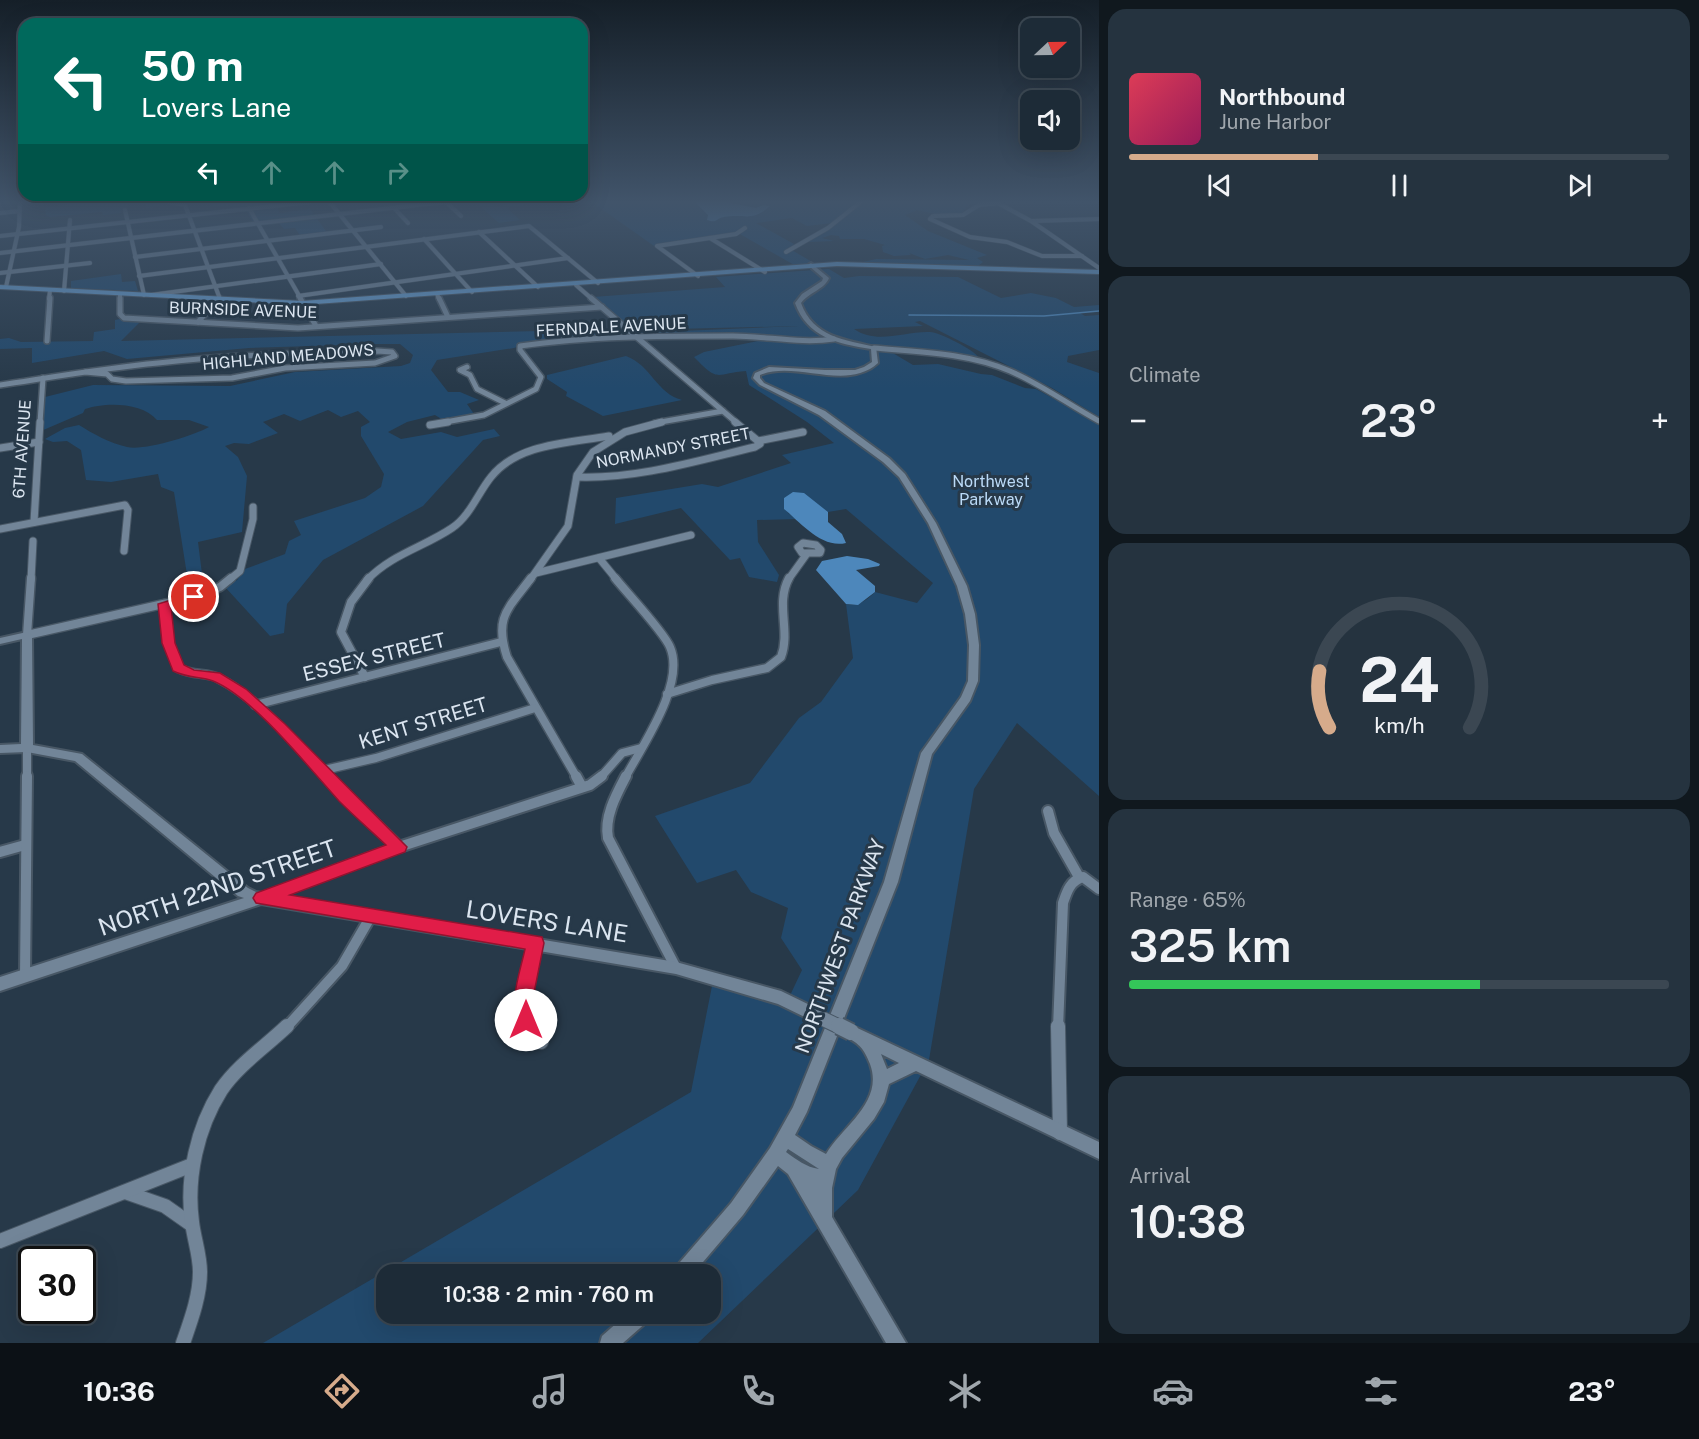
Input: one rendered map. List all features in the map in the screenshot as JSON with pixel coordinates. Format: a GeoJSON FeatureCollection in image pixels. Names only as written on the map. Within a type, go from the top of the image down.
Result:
{"type":"FeatureCollection","features":[{"type":"Feature","properties":{"kind":"main road"},"geometry":{"type":"LineString","coordinates":[[3,287],[220,299],[300,299],[472,292],[813,267],[897,266],[1099,272]]}},
{"type":"Feature","properties":{"kind":"street"},"geometry":{"type":"LineString","coordinates":[[3,287],[11,263]]}},
{"type":"Feature","properties":{"kind":"street"},"geometry":{"type":"LineString","coordinates":[[0,273],[90,263]]}},
{"type":"Feature","properties":{"kind":"street"},"geometry":{"type":"LineString","coordinates":[[136,263],[146,295],[381,264],[406,296]]}},
{"type":"Feature","properties":{"kind":"street"},"geometry":{"type":"LineString","coordinates":[[198,322],[220,299],[207,263]]}},
{"type":"Feature","properties":{"kind":"street"},"geometry":{"type":"LineString","coordinates":[[139,276],[245,263]]}},
{"type":"Feature","properties":{"kind":"street"},"geometry":{"type":"LineString","coordinates":[[278,263],[316,326]]}},
{"type":"Feature","properties":{"kind":"street"},"geometry":{"type":"LineString","coordinates":[[446,263],[472,292]]}},
{"type":"Feature","properties":{"kind":"street"},"geometry":{"type":"LineString","coordinates":[[512,263],[538,287]]}},
{"type":"Feature","properties":{"kind":"street"},"geometry":{"type":"LineString","coordinates":[[300,299],[395,282],[533,263]]}},
{"type":"Feature","properties":{"kind":"street"},"geometry":{"type":"LineString","coordinates":[[574,263],[598,283]]}},
{"type":"Feature","properties":{"kind":"street"},"geometry":{"type":"LineString","coordinates":[[679,263],[698,276]]}},
{"type":"Feature","properties":{"kind":"street"},"geometry":{"type":"LineString","coordinates":[[750,263],[764,271]]}},
{"type":"Feature","properties":{"kind":"street"},"geometry":{"type":"LineString","coordinates":[[64,291],[67,265]]}},
{"type":"Feature","properties":{"kind":"street"},"geometry":{"type":"LineString","coordinates":[[813,267],[823,274],[825,282],[800,299],[799,308],[812,327],[834,339],[874,348],[942,353],[984,362],[1021,377],[1099,421]]}},
{"type":"Feature","properties":{"kind":"street"},"geometry":{"type":"LineString","coordinates":[[576,285],[758,441]]}},
{"type":"Feature","properties":{"kind":"street"},"geometry":{"type":"LineString","coordinates":[[47,340],[50,290]]}},
{"type":"Feature","properties":{"kind":"street","name":"BURNSIDE AVENUE"},"geometry":{"type":"LineString","coordinates":[[120,294],[120,314],[124,318],[316,326],[602,308]]}},
{"type":"Feature","properties":{"kind":"street"},"geometry":{"type":"LineString","coordinates":[[437,294],[448,317]]}},
{"type":"Feature","properties":{"kind":"street","name":"FERNDALE AVENUE"},"geometry":{"type":"LineString","coordinates":[[430,424],[484,415],[527,394],[541,384],[541,377],[521,353],[520,346],[553,341],[637,338],[749,336],[814,342],[834,339]]}},
{"type":"Feature","properties":{"kind":"street","name":"NORTHWEST PARKWAY"},"geometry":{"type":"LineString","coordinates":[[690,1264],[737,1209],[776,1154],[819,1070],[891,882],[927,753],[966,698],[973,681],[974,645],[970,614],[962,586],[932,523],[902,476],[886,460],[822,413],[762,384],[756,378],[762,371],[776,368],[835,372],[862,370],[874,363],[874,348]]}},
{"type":"Feature","properties":{"kind":"street","name":"HIGHLAND MEADOWS"},"geometry":{"type":"LineString","coordinates":[[388,351],[394,353],[395,356],[375,363],[285,368],[228,378],[126,381],[112,379],[107,374],[85,372],[142,364],[272,354],[388,351]]}},
{"type":"Feature","properties":{"kind":"street"},"geometry":{"type":"LineString","coordinates":[[470,371],[477,389],[505,403]]}},
{"type":"Feature","properties":{"kind":"street"},"geometry":{"type":"LineString","coordinates":[[0,385],[85,372]]}},
{"type":"Feature","properties":{"kind":"street","name":"6TH AVENUE"},"geometry":{"type":"LineString","coordinates":[[34,522],[43,378]]}},
{"type":"Feature","properties":{"kind":"street"},"geometry":{"type":"LineString","coordinates":[[365,677],[341,632],[347,607],[372,571],[398,554],[455,525],[496,470],[508,460],[527,452],[723,411]]}},
{"type":"Feature","properties":{"kind":"street","name":"NORMANDY STREET"},"geometry":{"type":"LineString","coordinates":[[577,477],[598,478],[634,473],[755,447],[760,444],[758,441],[803,432]]}},
{"type":"Feature","properties":{"kind":"street"},"geometry":{"type":"LineString","coordinates":[[582,787],[535,708],[501,642],[503,617],[536,573],[572,517],[573,489],[580,468],[615,434]]}},
{"type":"Feature","properties":{"kind":"street"},"geometry":{"type":"LineString","coordinates":[[0,448],[39,442]]}},
{"type":"Feature","properties":{"kind":"street"},"geometry":{"type":"LineString","coordinates":[[0,529],[125,505],[128,510],[124,551]]}},
{"type":"Feature","properties":{"kind":"street"},"geometry":{"type":"LineString","coordinates":[[0,641],[209,592],[240,571],[253,519],[253,507]]}},
{"type":"Feature","properties":{"kind":"street"},"geometry":{"type":"LineString","coordinates":[[536,573],[691,535]]}},
{"type":"Feature","properties":{"kind":"street"},"geometry":{"type":"LineString","coordinates":[[25,976],[27,635],[33,541]]}},
{"type":"Feature","properties":{"kind":"street"},"geometry":{"type":"LineString","coordinates":[[667,694],[712,680],[767,668],[782,657],[786,635],[782,600],[787,581],[806,555]]}},
{"type":"Feature","properties":{"kind":"street"},"geometry":{"type":"LineString","coordinates":[[599,558],[670,646],[675,659],[675,672],[667,694],[611,812],[607,832],[614,851],[676,968]]}},
{"type":"Feature","properties":{"kind":"street"},"geometry":{"type":"LineString","coordinates":[[165,604],[168,643],[178,668],[186,673],[225,680],[280,727],[320,771],[399,847]]}},
{"type":"Feature","properties":{"kind":"street","name":"ESSEX STREET"},"geometry":{"type":"LineString","coordinates":[[255,705],[501,642]]}},
{"type":"Feature","properties":{"kind":"street","name":"KENT STREET"},"geometry":{"type":"LineString","coordinates":[[320,771],[376,758],[535,708]]}},
{"type":"Feature","properties":{"kind":"street","name":"LOVERS LANE"},"geometry":{"type":"LineString","coordinates":[[0,750],[27,748],[78,757],[243,892],[262,898],[676,968],[772,995],[1099,1151]]}},
{"type":"Feature","properties":{"kind":"street","name":"NORTH 22ND STREET"},"geometry":{"type":"LineString","coordinates":[[0,984],[262,898],[399,847],[596,782],[619,754],[641,748]]}},
{"type":"Feature","properties":{"kind":"street"},"geometry":{"type":"LineString","coordinates":[[1048,811],[1053,833],[1079,877]]}},
{"type":"Feature","properties":{"kind":"street"},"geometry":{"type":"LineString","coordinates":[[0,852],[25,845]]}},
{"type":"Feature","properties":{"kind":"street"},"geometry":{"type":"LineString","coordinates":[[1060,1133],[1057,1045],[1063,903],[1069,884],[1079,877],[1083,877],[1099,889]]}},
{"type":"Feature","properties":{"kind":"street"},"geometry":{"type":"LineString","coordinates":[[183,1343],[198,1293],[200,1263],[189,1196],[192,1165],[200,1135],[217,1097],[238,1070],[308,1006],[341,969],[361,938],[371,916]]}},
{"type":"Feature","properties":{"kind":"street"},"geometry":{"type":"LineString","coordinates":[[535,943],[524,998],[526,1020],[542,1042]]}},
{"type":"Feature","properties":{"kind":"street"},"geometry":{"type":"LineString","coordinates":[[776,1154],[795,1170],[812,1178],[827,1171],[875,1105],[882,1079],[879,1062],[857,1035]]}},
{"type":"Feature","properties":{"kind":"street"},"geometry":{"type":"LineString","coordinates":[[882,1079],[916,1063]]}},
{"type":"Feature","properties":{"kind":"street"},"geometry":{"type":"LineString","coordinates":[[785,1137],[827,1171]]}},
{"type":"Feature","properties":{"kind":"street"},"geometry":{"type":"LineString","coordinates":[[0,1241],[192,1165]]}},
{"type":"Feature","properties":{"kind":"street"},"geometry":{"type":"LineString","coordinates":[[795,1170],[897,1343]]}},
{"type":"Feature","properties":{"kind":"street"},"geometry":{"type":"LineString","coordinates":[[824,1216],[827,1171]]}},
{"type":"Feature","properties":{"kind":"street"},"geometry":{"type":"LineString","coordinates":[[124,1192],[165,1206],[192,1225]]}},
{"type":"Feature","properties":{"kind":"street"},"geometry":{"type":"LineString","coordinates":[[609,1343],[630,1324]]}},
{"type":"Feature","properties":{"kind":"green space"},"geometry":{"type":"Polygon","coordinates":[[[790,263],[814,263],[796,266],[790,263]]]}},
{"type":"Feature","properties":{"kind":"green space"},"geometry":{"type":"Polygon","coordinates":[[[882,263],[982,263],[978,266],[882,263]]]}},
{"type":"Feature","properties":{"kind":"green space","name":"Northwest Parkway"},"geometry":{"type":"Polygon","coordinates":[[[829,269],[844,278],[859,276],[958,277],[1001,298],[1031,293],[1056,298],[1074,307],[1099,305],[1099,311],[1080,313],[1085,316],[1099,315],[1099,350],[1068,356],[1067,362],[1099,373],[1099,417],[1052,388],[920,321],[915,322],[923,326],[854,329],[863,334],[881,337],[920,332],[941,335],[964,346],[978,357],[945,351],[881,346],[913,365],[938,364],[992,375],[1025,388],[1036,389],[1099,423],[1099,796],[1017,723],[974,789],[929,1060],[858,1190],[721,1321],[721,1264],[398,1264],[691,1092],[713,981],[786,1004],[802,970],[781,938],[788,908],[751,892],[736,870],[697,883],[655,816],[750,783],[799,718],[821,702],[853,658],[846,604],[854,605],[862,602],[875,592],[917,603],[933,583],[846,509],[828,512],[803,495],[797,494],[784,498],[788,513],[798,519],[757,520],[758,542],[779,575],[777,582],[749,577],[740,558],[730,560],[681,508],[615,524],[616,498],[702,484],[718,487],[791,463],[782,455],[834,443],[807,422],[749,385],[746,371],[723,375],[714,374],[694,357],[704,352],[758,341],[750,334],[639,336],[633,333],[799,326],[633,330],[593,297],[725,287],[716,277],[829,269]]]}},
{"type":"Feature","properties":{"kind":"green space"},"geometry":{"type":"Polygon","coordinates":[[[121,274],[122,282],[135,281],[138,291],[71,288],[71,281],[121,274]]]}},
{"type":"Feature","properties":{"kind":"green space"},"geometry":{"type":"Polygon","coordinates":[[[115,320],[142,320],[121,341],[623,329],[630,335],[534,341],[514,348],[437,360],[431,370],[448,392],[460,392],[479,400],[467,404],[474,414],[443,420],[435,415],[407,422],[388,432],[401,439],[441,432],[457,437],[494,429],[500,436],[483,440],[423,506],[323,560],[287,604],[284,633],[270,636],[225,587],[237,580],[245,569],[285,554],[289,541],[301,535],[294,521],[365,498],[381,487],[384,474],[361,436],[361,427],[370,422],[358,411],[341,417],[328,410],[300,421],[284,414],[263,422],[278,433],[249,444],[234,443],[225,446],[238,457],[247,476],[242,532],[198,542],[204,590],[190,594],[174,492],[161,487],[158,474],[111,482],[86,480],[81,450],[67,441],[53,442],[45,439],[65,428],[79,425],[108,441],[135,448],[168,442],[209,427],[189,420],[157,420],[150,414],[133,407],[103,405],[85,409],[83,413],[41,431],[45,397],[93,385],[230,386],[295,372],[401,366],[410,363],[413,355],[400,344],[378,344],[249,348],[127,359],[104,351],[32,363],[32,348],[0,349],[0,339],[9,338],[21,342],[93,341],[94,332],[115,329],[115,320]]]}},
{"type":"Feature","properties":{"kind":"green space"},"geometry":{"type":"Polygon","coordinates":[[[626,356],[642,366],[666,392],[682,400],[603,416],[566,396],[567,392],[547,379],[547,375],[626,356]]]}},
{"type":"Feature","properties":{"kind":"green space","name":"Northwest Parkway"},"geometry":{"type":"Polygon","coordinates":[[[376,1277],[376,1324],[718,1324],[698,1343],[263,1343],[376,1277]]]}},
{"type":"Feature","properties":{"kind":"shaded area"},"geometry":{"type":"Polygon","coordinates":[[[793,492],[804,493],[828,512],[828,522],[842,534],[846,543],[837,544],[820,538],[784,509],[784,498],[793,492]]]}},
{"type":"Feature","properties":{"kind":"shaded area"},"geometry":{"type":"Polygon","coordinates":[[[847,556],[868,559],[880,564],[856,570],[875,586],[875,592],[858,605],[846,604],[816,570],[822,561],[847,556]]]}},
{"type":"Feature","properties":{"kind":"waterway"},"geometry":{"type":"LineString","coordinates":[[909,315],[1044,316],[1099,311]]}},
{"type":"Feature","properties":{"kind":"route"},"geometry":{"type":"LineString","coordinates":[[194,597],[165,604],[168,643],[178,668],[192,675],[215,676],[225,680],[241,692],[280,727],[346,798],[399,847],[262,898],[535,943],[524,998],[526,1020]]}}]}
